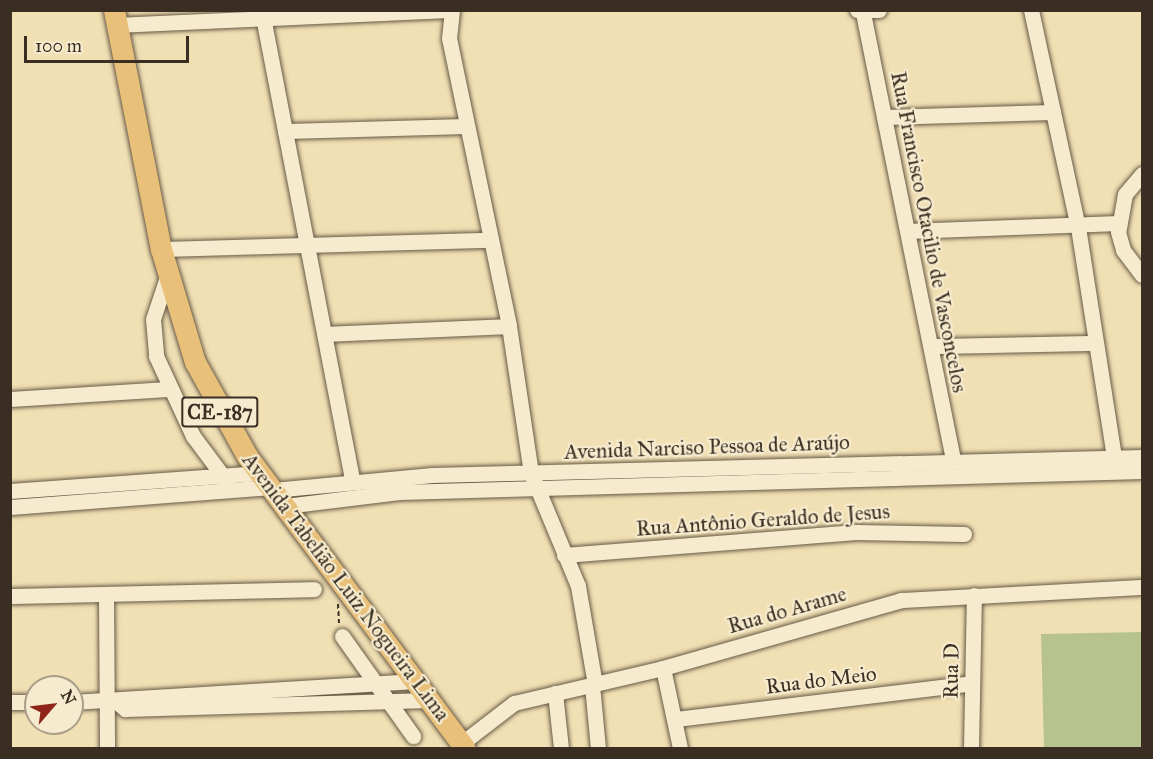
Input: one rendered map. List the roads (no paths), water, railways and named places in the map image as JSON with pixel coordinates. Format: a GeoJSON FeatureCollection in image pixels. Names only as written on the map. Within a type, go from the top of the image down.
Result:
{"type":"FeatureCollection","features":[{"type":"Feature","properties":{"kind":"highway","name":"Avenida Tabelião Luiz Nogueira Lima"},"geometry":{"type":"LineString","coordinates":[[116,18],[167,277],[195,362],[272,489],[464,746]]}},
{"type":"Feature","properties":{"kind":"street"},"geometry":{"type":"LineString","coordinates":[[116,18],[264,22],[447,10]]}},
{"type":"Feature","properties":{"kind":"street"},"geometry":{"type":"LineString","coordinates":[[452,10],[449,38],[509,326],[531,473],[536,492],[578,586],[594,684],[598,748]]}},
{"type":"Feature","properties":{"kind":"street"},"geometry":{"type":"LineString","coordinates":[[860,12],[879,10]]}},
{"type":"Feature","properties":{"kind":"street"},"geometry":{"type":"LineString","coordinates":[[1031,10],[1078,227],[1094,343],[1114,458]]}},
{"type":"Feature","properties":{"kind":"street","name":"Rua Francisco Otacilio de Vasconcelos"},"geometry":{"type":"LineString","coordinates":[[860,12],[933,346],[953,461]]}},
{"type":"Feature","properties":{"kind":"street"},"geometry":{"type":"LineString","coordinates":[[264,22],[309,245],[352,481]]}},
{"type":"Feature","properties":{"kind":"street"},"geometry":{"type":"LineString","coordinates":[[884,117],[1053,112]]}},
{"type":"Feature","properties":{"kind":"street"},"geometry":{"type":"LineString","coordinates":[[285,131],[467,126]]}},
{"type":"Feature","properties":{"kind":"street"},"geometry":{"type":"LineString","coordinates":[[1143,174],[1125,194],[1118,223],[1123,250],[1143,275]]}},
{"type":"Feature","properties":{"kind":"street"},"geometry":{"type":"LineString","coordinates":[[908,231],[1078,227],[1118,223]]}},
{"type":"Feature","properties":{"kind":"street"},"geometry":{"type":"LineString","coordinates":[[161,249],[491,240]]}},
{"type":"Feature","properties":{"kind":"street"},"geometry":{"type":"LineString","coordinates":[[167,277],[153,319],[156,356],[168,389],[222,476],[238,490]]}},
{"type":"Feature","properties":{"kind":"street"},"geometry":{"type":"LineString","coordinates":[[325,334],[509,326]]}},
{"type":"Feature","properties":{"kind":"street"},"geometry":{"type":"LineString","coordinates":[[933,346],[1094,343]]}},
{"type":"Feature","properties":{"kind":"street"},"geometry":{"type":"LineString","coordinates":[[10,399],[168,389]]}},
{"type":"Feature","properties":{"kind":"street","name":"Avenida Narciso Pessoa de Araújo"},"geometry":{"type":"LineString","coordinates":[[272,489],[352,481],[531,473],[1143,457]]}},
{"type":"Feature","properties":{"kind":"street","name":"Avenida Narciso Pessoa de Araújo"},"geometry":{"type":"LineString","coordinates":[[272,489],[354,494],[536,492],[1143,471]]}},
{"type":"Feature","properties":{"kind":"street"},"geometry":{"type":"LineString","coordinates":[[10,490],[222,476],[272,489]]}},
{"type":"Feature","properties":{"kind":"street"},"geometry":{"type":"LineString","coordinates":[[10,507],[272,489]]}},
{"type":"Feature","properties":{"kind":"street","name":"Rua Antônio Geraldo de Jesus"},"geometry":{"type":"LineString","coordinates":[[564,555],[855,531],[964,534]]}},
{"type":"Feature","properties":{"kind":"street","name":"Rua do Arame"},"geometry":{"type":"LineString","coordinates":[[464,746],[508,706],[663,668],[901,600],[1143,588]]}},
{"type":"Feature","properties":{"kind":"street"},"geometry":{"type":"LineString","coordinates":[[10,596],[105,596],[314,590]]}},
{"type":"Feature","properties":{"kind":"street","name":"Rua D"},"geometry":{"type":"LineString","coordinates":[[971,748],[974,595]]}},
{"type":"Feature","properties":{"kind":"street"},"geometry":{"type":"LineString","coordinates":[[105,596],[111,702],[108,748]]}},
{"type":"Feature","properties":{"kind":"street"},"geometry":{"type":"LineString","coordinates":[[342,636],[374,686],[413,736]]}},
{"type":"Feature","properties":{"kind":"street"},"geometry":{"type":"LineString","coordinates":[[663,668],[676,719],[680,748]]}},
{"type":"Feature","properties":{"kind":"street"},"geometry":{"type":"LineString","coordinates":[[84,702],[111,702],[126,696],[374,686],[415,681]]}},
{"type":"Feature","properties":{"kind":"street","name":"Rua do Meio"},"geometry":{"type":"LineString","coordinates":[[676,719],[972,683]]}},
{"type":"Feature","properties":{"kind":"street"},"geometry":{"type":"LineString","coordinates":[[555,693],[561,748]]}},
{"type":"Feature","properties":{"kind":"street"},"geometry":{"type":"LineString","coordinates":[[111,702],[124,709],[429,700]]}}]}
